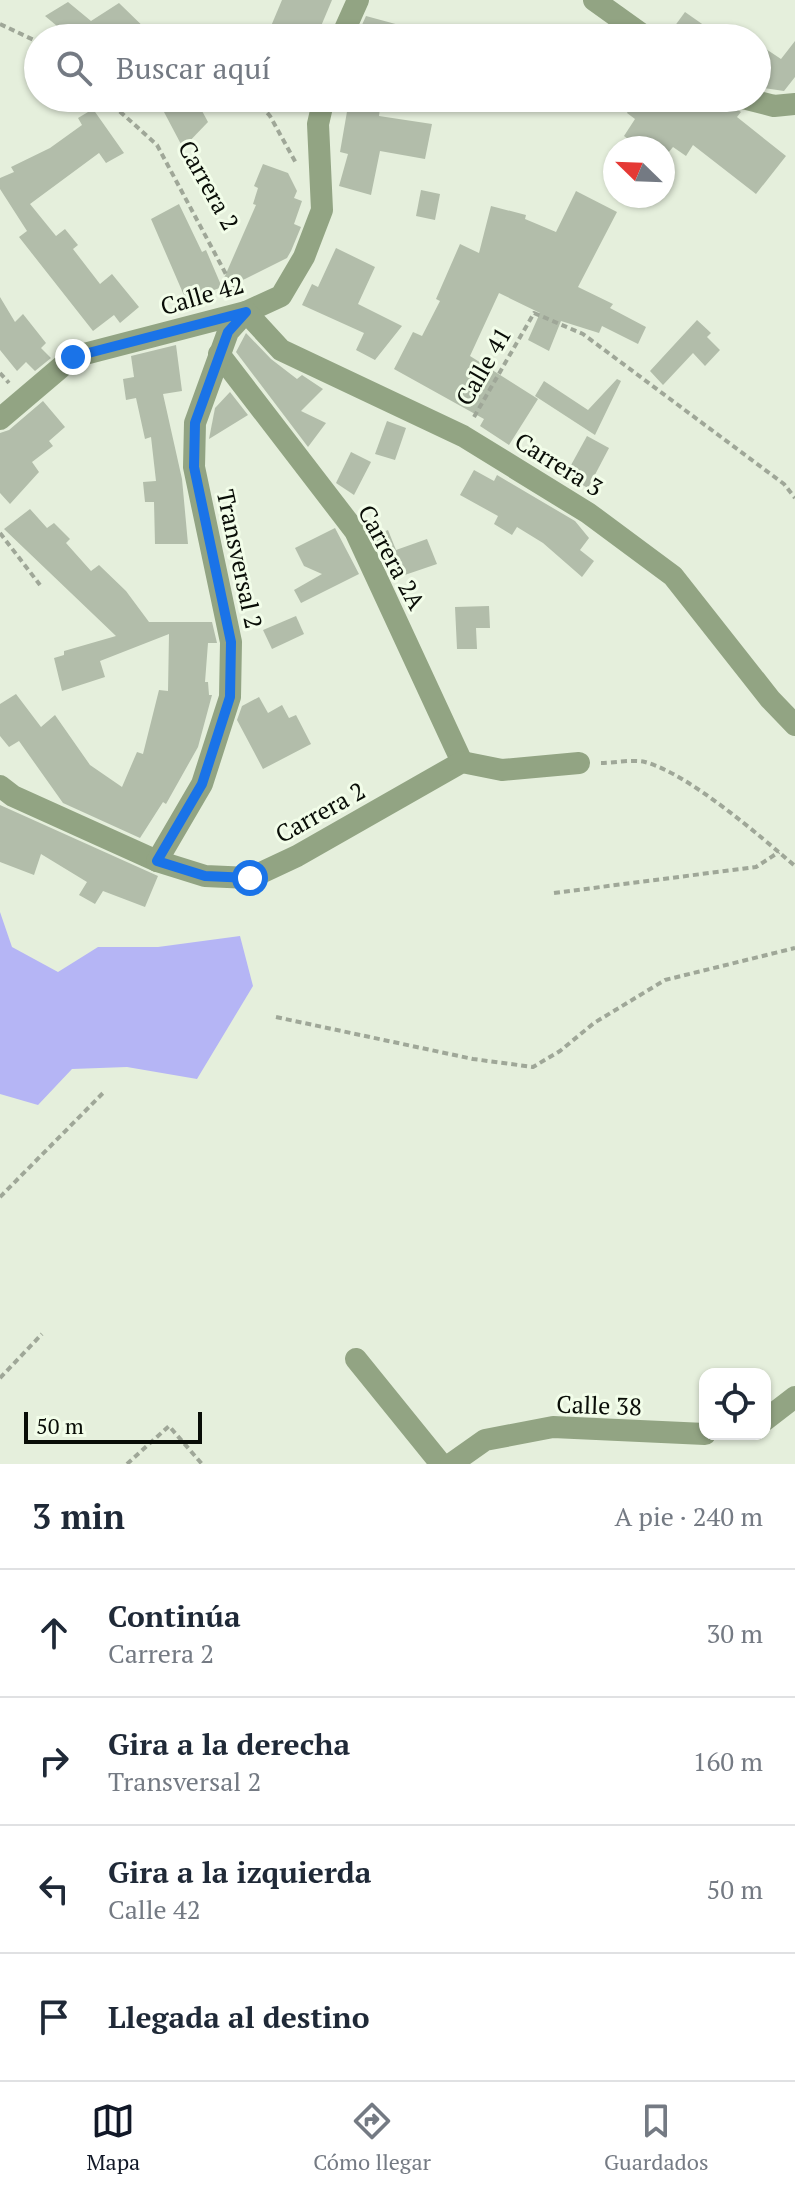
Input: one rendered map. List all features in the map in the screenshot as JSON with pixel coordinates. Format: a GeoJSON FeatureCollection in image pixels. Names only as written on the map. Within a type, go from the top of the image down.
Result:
{"type":"FeatureCollection","features":[{"type":"Feature","properties":{"kind":"street"},"geometry":{"type":"LineString","coordinates":[[347,24],[358,0]]}},
{"type":"Feature","properties":{"kind":"street"},"geometry":{"type":"LineString","coordinates":[[594,0],[627,24]]}},
{"type":"Feature","properties":{"kind":"street"},"geometry":{"type":"LineString","coordinates":[[771,105],[795,104]]}},
{"type":"Feature","properties":{"kind":"street","name":"Calle 42"},"geometry":{"type":"LineString","coordinates":[[0,419],[73,357],[246,312],[281,296],[304,257],[322,210],[318,124],[321,112]]}},
{"type":"Feature","properties":{"kind":"street","name":"Transversal 2"},"geometry":{"type":"LineString","coordinates":[[157,861],[202,784],[230,697],[231,642],[194,467],[195,423],[228,332],[246,312]]}},
{"type":"Feature","properties":{"kind":"street","name":"Carrera 3"},"geometry":{"type":"LineString","coordinates":[[246,312],[281,350],[463,436],[588,513],[673,576],[770,699],[795,725]]}},
{"type":"Feature","properties":{"kind":"street","name":"Carrera 2A"},"geometry":{"type":"LineString","coordinates":[[219,354],[355,531],[462,762]]}},
{"type":"Feature","properties":{"kind":"street"},"geometry":{"type":"LineString","coordinates":[[462,762],[502,770],[579,763]]}},
{"type":"Feature","properties":{"kind":"street","name":"Carrera 2"},"geometry":{"type":"LineString","coordinates":[[0,786],[13,796],[157,861],[205,876],[250,878],[297,856],[462,762]]}},
{"type":"Feature","properties":{"kind":"street"},"geometry":{"type":"LineString","coordinates":[[356,1359],[441,1464]]}},
{"type":"Feature","properties":{"kind":"street"},"geometry":{"type":"LineString","coordinates":[[771,1415],[795,1397]]}},
{"type":"Feature","properties":{"kind":"street","name":"Calle 38"},"geometry":{"type":"LineString","coordinates":[[451,1464],[485,1440],[553,1427],[699,1434]]}},
{"type":"Feature","properties":{"kind":"path"},"geometry":{"type":"LineString","coordinates":[[0,24],[24,35]]}},
{"type":"Feature","properties":{"kind":"path","name":"Carrera 2"},"geometry":{"type":"LineString","coordinates":[[120,112],[157,145],[246,312]]}},
{"type":"Feature","properties":{"kind":"path"},"geometry":{"type":"LineString","coordinates":[[266,112],[300,170]]}},
{"type":"Feature","properties":{"kind":"path","name":"Calle 41"},"geometry":{"type":"LineString","coordinates":[[463,436],[534,313],[583,334],[784,484],[795,498]]}},
{"type":"Feature","properties":{"kind":"path"},"geometry":{"type":"LineString","coordinates":[[0,533],[40,585]]}},
{"type":"Feature","properties":{"kind":"path"},"geometry":{"type":"LineString","coordinates":[[579,763],[644,762],[686,783],[742,821],[795,866]]}},
{"type":"Feature","properties":{"kind":"path"},"geometry":{"type":"LineString","coordinates":[[554,893],[756,867],[779,852]]}},
{"type":"Feature","properties":{"kind":"path"},"geometry":{"type":"LineString","coordinates":[[276,1017],[473,1059],[533,1067],[560,1051],[594,1023],[665,980],[795,948]]}},
{"type":"Feature","properties":{"kind":"path"},"geometry":{"type":"LineString","coordinates":[[0,1197],[103,1093]]}},
{"type":"Feature","properties":{"kind":"path"},"geometry":{"type":"LineString","coordinates":[[0,1378],[42,1334]]}},
{"type":"Feature","properties":{"kind":"path"},"geometry":{"type":"LineString","coordinates":[[127,1464],[169,1426],[202,1464]]}},
{"type":"Feature","properties":{"kind":"shaded area"},"geometry":{"type":"Polygon","coordinates":[[[0,912],[12,947],[58,972],[98,947],[158,947],[240,936],[253,986],[197,1079],[127,1067],[72,1069],[38,1105],[0,1094],[0,912]]]}},
{"type":"Feature","properties":{"kind":"building"},"geometry":{"type":"Polygon","coordinates":[[[282,0],[332,0],[322,24],[272,24],[282,0]]]}},
{"type":"Feature","properties":{"kind":"building"},"geometry":{"type":"Polygon","coordinates":[[[68,2],[91,21],[119,3],[141,24],[55,24],[45,16],[68,2]]]}},
{"type":"Feature","properties":{"kind":"building"},"geometry":{"type":"Polygon","coordinates":[[[685,12],[702,24],[676,24],[685,12]]]}},
{"type":"Feature","properties":{"kind":"building"},"geometry":{"type":"Polygon","coordinates":[[[366,16],[396,24],[362,24],[366,16]]]}},
{"type":"Feature","properties":{"kind":"building"},"geometry":{"type":"Polygon","coordinates":[[[795,41],[795,77],[784,91],[771,89],[771,52],[781,59],[795,41]]]}},
{"type":"Feature","properties":{"kind":"building"},"geometry":{"type":"Polygon","coordinates":[[[95,112],[124,153],[106,163],[99,153],[30,204],[56,236],[65,229],[78,245],[73,249],[100,284],[112,274],[139,307],[120,323],[114,315],[93,331],[19,237],[27,231],[0,189],[0,178],[14,172],[11,167],[50,148],[82,125],[78,118],[95,112]]]}},
{"type":"Feature","properties":{"kind":"building"},"geometry":{"type":"Polygon","coordinates":[[[164,112],[203,112],[208,122],[183,148],[164,112]]]}},
{"type":"Feature","properties":{"kind":"building"},"geometry":{"type":"Polygon","coordinates":[[[347,112],[380,112],[379,116],[432,124],[425,159],[380,151],[371,195],[339,186],[348,154],[340,152],[347,112]]]}},
{"type":"Feature","properties":{"kind":"building"},"geometry":{"type":"Polygon","coordinates":[[[628,112],[741,112],[737,117],[786,156],[756,194],[693,145],[686,156],[675,148],[675,136],[624,136],[635,119],[628,112]]]}},
{"type":"Feature","properties":{"kind":"building"},"geometry":{"type":"Polygon","coordinates":[[[263,164],[288,173],[297,191],[294,198],[302,201],[294,224],[301,227],[291,251],[287,258],[214,290],[189,307],[151,219],[179,204],[202,252],[206,250],[221,285],[256,205],[253,204],[258,188],[254,186],[263,164]]]}},
{"type":"Feature","properties":{"kind":"building"},"geometry":{"type":"Polygon","coordinates":[[[421,190],[440,194],[435,220],[416,216],[421,190]]]}},
{"type":"Feature","properties":{"kind":"building"},"geometry":{"type":"Polygon","coordinates":[[[576,191],[603,205],[603,208],[617,212],[578,287],[613,304],[610,308],[646,327],[638,344],[602,326],[599,333],[561,321],[549,351],[528,340],[540,313],[499,293],[470,356],[538,399],[509,445],[480,426],[484,419],[394,369],[413,332],[422,336],[440,301],[436,299],[460,244],[479,253],[491,206],[526,215],[525,219],[556,232],[576,191]]]}},
{"type":"Feature","properties":{"kind":"building"},"geometry":{"type":"Polygon","coordinates":[[[336,248],[375,267],[358,304],[402,326],[375,360],[356,350],[364,333],[302,305],[312,284],[318,287],[336,248]]]}},
{"type":"Feature","properties":{"kind":"building"},"geometry":{"type":"Polygon","coordinates":[[[0,297],[15,322],[23,314],[46,343],[41,348],[51,358],[35,371],[26,362],[17,371],[0,350],[0,297]]]}},
{"type":"Feature","properties":{"kind":"building"},"geometry":{"type":"Polygon","coordinates":[[[697,320],[711,333],[707,337],[720,350],[705,366],[693,353],[663,385],[650,371],[697,320]]]}},
{"type":"Feature","properties":{"kind":"building"},"geometry":{"type":"Polygon","coordinates":[[[246,333],[271,359],[297,379],[302,375],[323,389],[301,411],[326,423],[308,447],[236,352],[246,333]]]}},
{"type":"Feature","properties":{"kind":"building"},"geometry":{"type":"Polygon","coordinates":[[[176,345],[182,391],[163,394],[182,479],[188,544],[155,544],[154,502],[145,502],[143,482],[156,481],[151,437],[145,439],[136,398],[126,400],[123,379],[134,377],[131,356],[176,345]]]}},
{"type":"Feature","properties":{"kind":"building"},"geometry":{"type":"Polygon","coordinates":[[[617,379],[621,381],[595,435],[535,396],[544,381],[588,410],[617,379]]]}},
{"type":"Feature","properties":{"kind":"building"},"geometry":{"type":"Polygon","coordinates":[[[230,392],[248,415],[209,439],[215,408],[230,392]]]}},
{"type":"Feature","properties":{"kind":"building"},"geometry":{"type":"Polygon","coordinates":[[[43,401],[65,427],[49,441],[53,446],[32,462],[39,472],[10,504],[0,493],[0,433],[9,430],[43,401]]]}},
{"type":"Feature","properties":{"kind":"building"},"geometry":{"type":"Polygon","coordinates":[[[387,421],[406,428],[395,460],[375,454],[387,421]]]}},
{"type":"Feature","properties":{"kind":"building"},"geometry":{"type":"Polygon","coordinates":[[[587,436],[609,448],[588,488],[565,476],[587,436]]]}},
{"type":"Feature","properties":{"kind":"building"},"geometry":{"type":"Polygon","coordinates":[[[351,452],[371,462],[354,495],[336,483],[351,452]]]}},
{"type":"Feature","properties":{"kind":"building"},"geometry":{"type":"Polygon","coordinates":[[[474,470],[494,481],[497,475],[575,521],[589,538],[580,550],[594,561],[582,577],[543,543],[517,527],[512,535],[494,524],[498,516],[460,495],[474,470]]]}},
{"type":"Feature","properties":{"kind":"building"},"geometry":{"type":"Polygon","coordinates":[[[30,509],[47,528],[54,523],[70,539],[66,543],[91,571],[99,565],[126,591],[149,622],[212,622],[217,643],[208,643],[205,682],[208,682],[209,695],[212,695],[198,747],[166,804],[163,802],[140,838],[63,803],[19,741],[9,747],[0,736],[0,704],[16,694],[41,727],[55,715],[90,765],[122,787],[137,752],[143,754],[159,690],[168,691],[169,634],[100,661],[105,677],[62,691],[54,658],[64,655],[64,651],[116,636],[4,529],[30,509]]]}},
{"type":"Feature","properties":{"kind":"building"},"geometry":{"type":"Polygon","coordinates":[[[335,528],[359,574],[301,603],[294,590],[322,574],[304,566],[295,548],[335,528]]]}},
{"type":"Feature","properties":{"kind":"building"},"geometry":{"type":"Polygon","coordinates":[[[388,530],[396,550],[427,539],[437,564],[393,579],[373,536],[388,530]]]}},
{"type":"Feature","properties":{"kind":"building"},"geometry":{"type":"Polygon","coordinates":[[[489,606],[490,628],[476,628],[477,649],[457,649],[455,607],[489,606]]]}},
{"type":"Feature","properties":{"kind":"building"},"geometry":{"type":"Polygon","coordinates":[[[296,616],[304,634],[272,649],[263,630],[296,616]]]}},
{"type":"Feature","properties":{"kind":"building"},"geometry":{"type":"Polygon","coordinates":[[[259,697],[268,713],[282,705],[289,718],[296,715],[311,744],[263,769],[237,720],[242,706],[259,697]]]}},
{"type":"Feature","properties":{"kind":"building"},"geometry":{"type":"Polygon","coordinates":[[[0,805],[158,876],[145,907],[103,891],[95,904],[79,895],[87,882],[41,854],[34,875],[0,862],[0,805]]]}},
{"type":"Feature","properties":{"kind":"route"},"geometry":{"type":"LineString","coordinates":[[73,357],[246,312],[228,332],[195,423],[194,467],[231,642],[230,697],[202,784],[157,861],[205,876],[250,878]]}}]}
